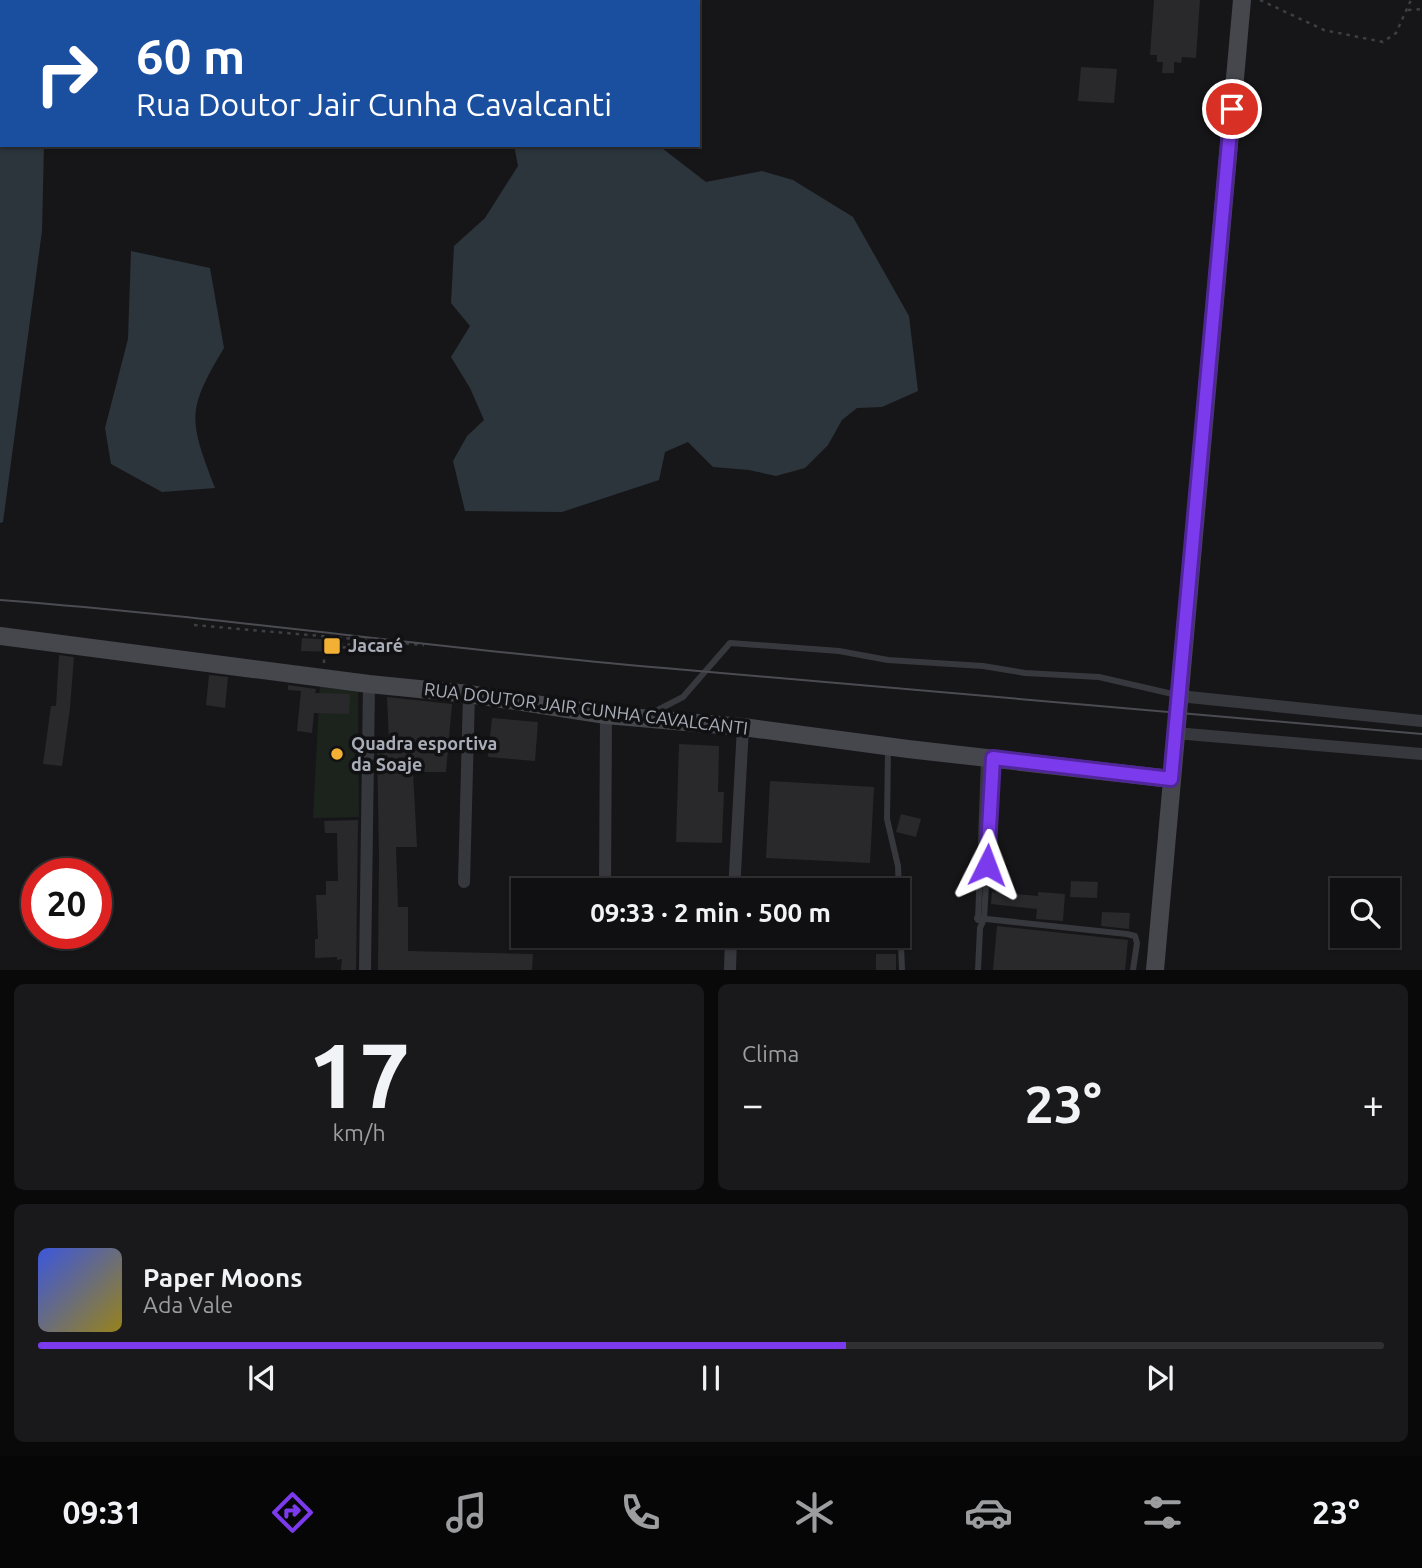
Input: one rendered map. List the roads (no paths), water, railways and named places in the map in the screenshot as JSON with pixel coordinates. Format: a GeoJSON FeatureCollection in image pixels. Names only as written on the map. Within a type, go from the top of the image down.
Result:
{"type":"FeatureCollection","features":[{"type":"Feature","properties":{"kind":"street"},"geometry":{"type":"LineString","coordinates":[[1155,970],[1242,0]]}},
{"type":"Feature","properties":{"kind":"street","name":"RUA DOUTOR JAIR CUNHA CAVALCANTI"},"geometry":{"type":"LineString","coordinates":[[0,636],[369,684],[469,694],[606,715],[743,727],[1171,779]]}},
{"type":"Feature","properties":{"kind":"street"},"geometry":{"type":"LineString","coordinates":[[365,970],[369,684]]}},
{"type":"Feature","properties":{"kind":"street"},"geometry":{"type":"LineString","coordinates":[[464,882],[469,694]]}},
{"type":"Feature","properties":{"kind":"street"},"geometry":{"type":"LineString","coordinates":[[1179,695],[1422,721]]}},
{"type":"Feature","properties":{"kind":"street"},"geometry":{"type":"LineString","coordinates":[[605,878],[606,715]]}},
{"type":"Feature","properties":{"kind":"street"},"geometry":{"type":"LineString","coordinates":[[735,878],[743,727]]}},
{"type":"Feature","properties":{"kind":"street"},"geometry":{"type":"LineString","coordinates":[[1175,733],[1422,754]]}},
{"type":"Feature","properties":{"kind":"street"},"geometry":{"type":"LineString","coordinates":[[730,970],[731,948]]}},
{"type":"Feature","properties":{"kind":"lane"},"geometry":{"type":"LineString","coordinates":[[643,717],[683,697],[730,643],[816,649],[888,660],[1099,677],[1179,695]]}},
{"type":"Feature","properties":{"kind":"lane"},"geometry":{"type":"LineString","coordinates":[[888,746],[887,819],[898,866],[902,970]]}},
{"type":"Feature","properties":{"kind":"lane"},"geometry":{"type":"LineString","coordinates":[[978,970],[988,758]]}},
{"type":"Feature","properties":{"kind":"lane"},"geometry":{"type":"LineString","coordinates":[[980,919],[1135,936],[1137,943],[1133,970]]}},
{"type":"Feature","properties":{"kind":"tram line"},"geometry":{"type":"LineString","coordinates":[[0,600],[166,615],[581,660],[1422,734]]}},
{"type":"Feature","properties":{"kind":"place","name":"Jacaré"},"geometry":{"type":"Point","coordinates":[332,646]}},
{"type":"Feature","properties":{"kind":"place","name":"Quadra esportiva da Soaje"},"geometry":{"type":"Point","coordinates":[337,754]}}]}
